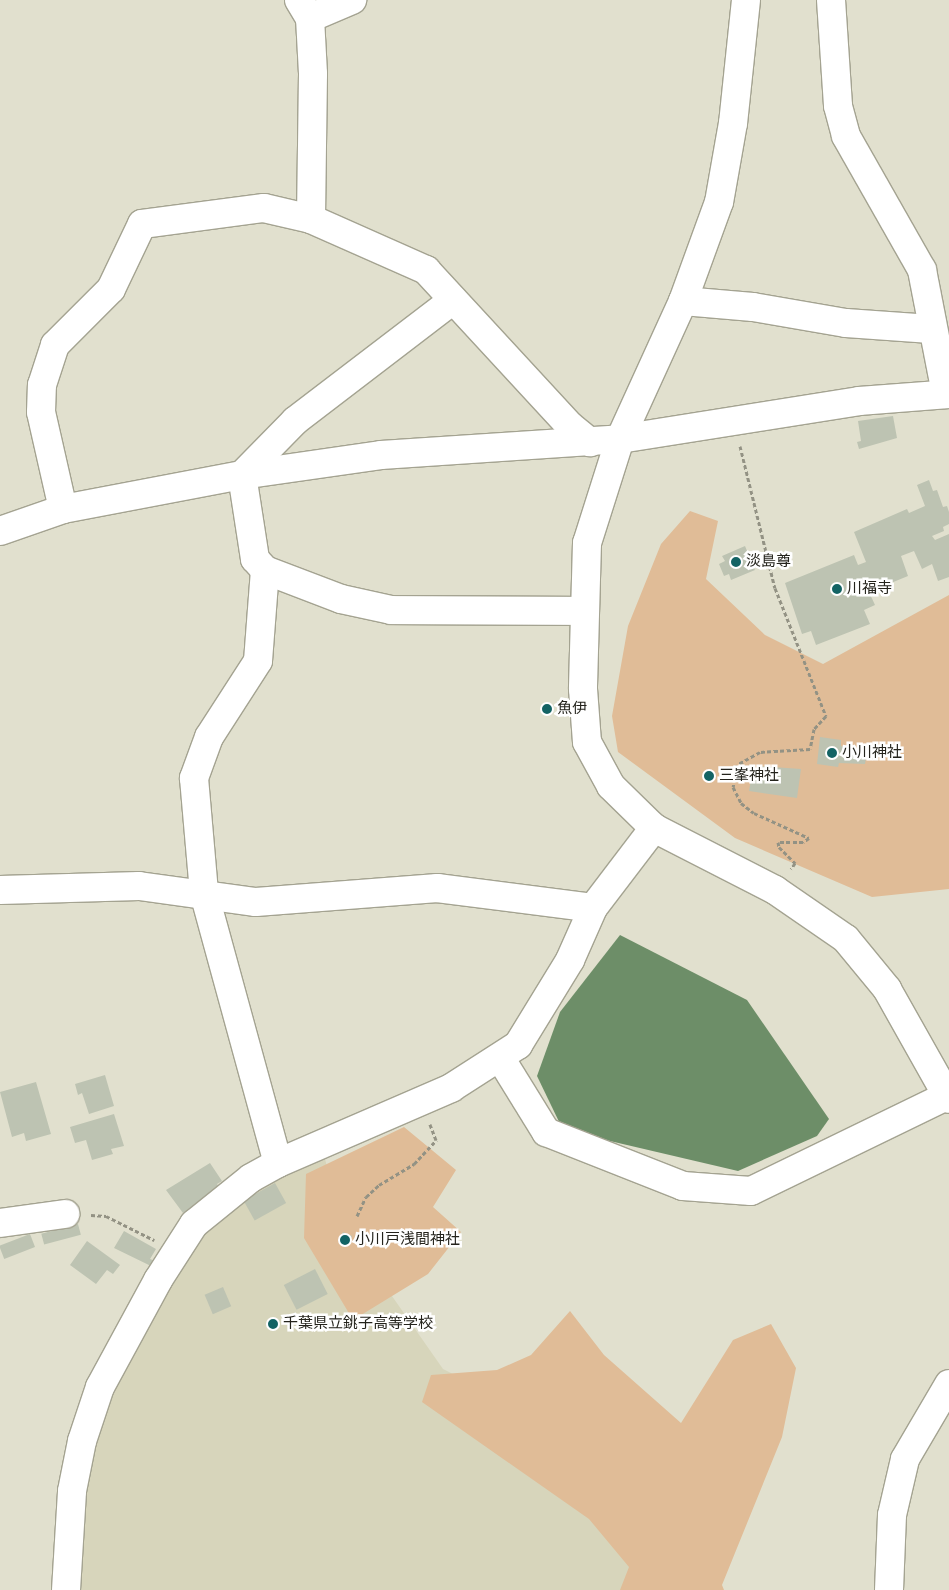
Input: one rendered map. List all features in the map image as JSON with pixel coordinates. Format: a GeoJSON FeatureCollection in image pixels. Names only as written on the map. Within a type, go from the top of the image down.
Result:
{"type":"FeatureCollection","features":[{"type":"Feature","properties":{"kind":"street"},"geometry":{"type":"LineString","coordinates":[[311,219],[313,74],[304,9],[352,0]]}},
{"type":"Feature","properties":{"kind":"street"},"geometry":{"type":"LineString","coordinates":[[501,1059],[546,1132],[683,1186],[751,1191],[948,1097],[887,990],[846,939],[776,890],[654,828],[611,786],[588,742],[583,689],[583,611],[587,544],[620,439],[683,301],[719,202],[733,123],[746,0]]}},
{"type":"Feature","properties":{"kind":"street"},"geometry":{"type":"LineString","coordinates":[[0,531],[63,509],[242,475],[380,454],[620,439],[859,402],[948,394],[931,329],[922,270],[846,136],[838,106],[831,0]]}},
{"type":"Feature","properties":{"kind":"street"},"geometry":{"type":"LineString","coordinates":[[63,509],[41,412],[42,385],[55,345],[111,289],[142,224],[264,208],[311,219],[426,270],[590,442]]}},
{"type":"Feature","properties":{"kind":"street"},"geometry":{"type":"LineString","coordinates":[[242,475],[295,421],[453,300]]}},
{"type":"Feature","properties":{"kind":"street"},"geometry":{"type":"LineString","coordinates":[[683,301],[753,307],[846,322],[931,329]]}},
{"type":"Feature","properties":{"kind":"street"},"geometry":{"type":"LineString","coordinates":[[242,475],[255,559],[265,570],[341,599],[390,610],[583,611]]}},
{"type":"Feature","properties":{"kind":"street"},"geometry":{"type":"LineString","coordinates":[[265,570],[258,660],[209,737],[194,778],[204,892],[278,1163]]}},
{"type":"Feature","properties":{"kind":"street"},"geometry":{"type":"LineString","coordinates":[[66,1590],[72,1491],[85,1432],[100,1387],[175,1250],[194,1224],[251,1178],[278,1163],[452,1088],[501,1059],[524,1036],[570,960],[593,908],[654,828]]}},
{"type":"Feature","properties":{"kind":"street"},"geometry":{"type":"LineString","coordinates":[[0,890],[139,886],[204,892],[256,902],[437,888],[593,908]]}},
{"type":"Feature","properties":{"kind":"street"},"geometry":{"type":"LineString","coordinates":[[0,1223],[65,1214]]}},
{"type":"Feature","properties":{"kind":"street"},"geometry":{"type":"LineString","coordinates":[[889,1590],[892,1515],[905,1459],[949,1384]]}},
{"type":"Feature","properties":{"kind":"path"},"geometry":{"type":"LineString","coordinates":[[734,421],[775,588],[826,716],[814,729],[810,749],[760,752],[737,765],[734,787],[741,803],[754,813],[809,838],[804,842],[778,842],[779,847],[795,863],[776,890]]}},
{"type":"Feature","properties":{"kind":"path"},"geometry":{"type":"LineString","coordinates":[[357,1216],[366,1197],[379,1185],[414,1164],[436,1140]]}},
{"type":"Feature","properties":{"kind":"path"},"geometry":{"type":"LineString","coordinates":[[65,1214],[106,1216],[175,1250]]}},
{"type":"Feature","properties":{"kind":"shaded area"},"geometry":{"type":"Polygon","coordinates":[[[690,511],[718,521],[706,579],[765,635],[823,664],[949,595],[949,889],[872,897],[735,838],[618,752],[612,716],[628,626],[661,544],[690,511]]]}},
{"type":"Feature","properties":{"kind":"shaded area"},"geometry":{"type":"Polygon","coordinates":[[[620,935],[747,1000],[829,1119],[817,1136],[738,1171],[563,1130],[537,1076],[560,1012],[620,935]]]}},
{"type":"Feature","properties":{"kind":"shaded area"},"geometry":{"type":"Polygon","coordinates":[[[404,1127],[456,1170],[433,1207],[461,1232],[428,1274],[353,1320],[304,1238],[306,1174],[404,1127]]]}},
{"type":"Feature","properties":{"kind":"shaded area","name":"千葉県立銚子高等学校"},"geometry":{"type":"Polygon","coordinates":[[[321,1144],[343,1226],[443,1369],[562,1429],[674,1590],[66,1590],[82,1441],[194,1224],[321,1144]]]}},
{"type":"Feature","properties":{"kind":"shaded area"},"geometry":{"type":"Polygon","coordinates":[[[570,1311],[604,1355],[681,1423],[733,1340],[771,1324],[796,1368],[782,1437],[722,1585],[724,1590],[620,1590],[629,1567],[589,1519],[422,1402],[431,1375],[497,1370],[531,1355],[570,1311]]]}},
{"type":"Feature","properties":{"kind":"building"},"geometry":{"type":"Polygon","coordinates":[[[893,416],[897,438],[859,449],[857,442],[861,441],[858,421],[893,416]]]}},
{"type":"Feature","properties":{"kind":"building"},"geometry":{"type":"Polygon","coordinates":[[[929,480],[933,491],[937,490],[943,507],[947,506],[949,512],[949,524],[943,527],[944,531],[932,536],[935,540],[949,534],[949,577],[938,581],[932,564],[922,569],[914,551],[901,556],[908,576],[869,592],[875,605],[864,610],[870,624],[816,645],[811,631],[802,634],[785,583],[854,555],[858,565],[866,562],[854,532],[907,509],[909,513],[925,506],[917,485],[929,480]]]}},
{"type":"Feature","properties":{"kind":"building"},"geometry":{"type":"Polygon","coordinates":[[[745,546],[755,570],[731,580],[729,574],[724,576],[719,564],[725,561],[722,556],[745,546]]]}},
{"type":"Feature","properties":{"kind":"building"},"geometry":{"type":"Polygon","coordinates":[[[820,737],[841,740],[841,746],[867,753],[865,764],[839,763],[838,767],[817,764],[820,737]]]}},
{"type":"Feature","properties":{"kind":"building"},"geometry":{"type":"Polygon","coordinates":[[[758,766],[801,769],[797,798],[749,791],[752,773],[757,774],[758,766]]]}},
{"type":"Feature","properties":{"kind":"building"},"geometry":{"type":"Polygon","coordinates":[[[105,1075],[114,1106],[89,1114],[82,1093],[78,1095],[75,1084],[105,1075]]]}},
{"type":"Feature","properties":{"kind":"building"},"geometry":{"type":"Polygon","coordinates":[[[36,1082],[51,1134],[26,1141],[24,1133],[12,1137],[0,1092],[36,1082]]]}},
{"type":"Feature","properties":{"kind":"building"},"geometry":{"type":"Polygon","coordinates":[[[114,1114],[124,1146],[111,1149],[113,1154],[92,1160],[86,1140],[75,1143],[70,1127],[114,1114]]]}},
{"type":"Feature","properties":{"kind":"building"},"geometry":{"type":"Polygon","coordinates":[[[210,1163],[222,1181],[217,1184],[219,1187],[183,1213],[166,1190],[210,1163]]]}},
{"type":"Feature","properties":{"kind":"building"},"geometry":{"type":"Polygon","coordinates":[[[275,1183],[286,1203],[255,1221],[244,1200],[275,1183]]]}},
{"type":"Feature","properties":{"kind":"building"},"geometry":{"type":"Polygon","coordinates":[[[78,1224],[81,1235],[44,1244],[41,1234],[78,1224]]]}},
{"type":"Feature","properties":{"kind":"building"},"geometry":{"type":"Polygon","coordinates":[[[124,1231],[156,1249],[150,1259],[155,1261],[153,1267],[114,1248],[124,1231]]]}},
{"type":"Feature","properties":{"kind":"building"},"geometry":{"type":"Polygon","coordinates":[[[343,1232],[352,1236],[348,1246],[339,1242],[343,1232]]]}},
{"type":"Feature","properties":{"kind":"building"},"geometry":{"type":"Polygon","coordinates":[[[30,1234],[35,1247],[4,1259],[0,1246],[30,1234]]]}},
{"type":"Feature","properties":{"kind":"building"},"geometry":{"type":"Polygon","coordinates":[[[87,1241],[120,1265],[113,1274],[107,1270],[96,1284],[70,1265],[87,1241]]]}},
{"type":"Feature","properties":{"kind":"building"},"geometry":{"type":"Polygon","coordinates":[[[315,1269],[328,1294],[297,1310],[284,1285],[315,1269]]]}},
{"type":"Feature","properties":{"kind":"building"},"geometry":{"type":"Polygon","coordinates":[[[223,1287],[231,1306],[213,1314],[205,1295],[223,1287]]]}},
{"type":"Feature","properties":{"kind":"place","name":"淡島尊"},"geometry":{"type":"Point","coordinates":[736,562]}},
{"type":"Feature","properties":{"kind":"place","name":"川福寺"},"geometry":{"type":"Point","coordinates":[837,589]}},
{"type":"Feature","properties":{"kind":"place","name":"魚伊"},"geometry":{"type":"Point","coordinates":[547,709]}},
{"type":"Feature","properties":{"kind":"place","name":"小川神社"},"geometry":{"type":"Point","coordinates":[832,753]}},
{"type":"Feature","properties":{"kind":"place","name":"三峯神社"},"geometry":{"type":"Point","coordinates":[709,776]}},
{"type":"Feature","properties":{"kind":"place","name":"小川戸浅間神社"},"geometry":{"type":"Point","coordinates":[345,1240]}},
{"type":"Feature","properties":{"kind":"place","name":"千葉県立銚子高等学校"},"geometry":{"type":"Point","coordinates":[273,1324]}}]}
